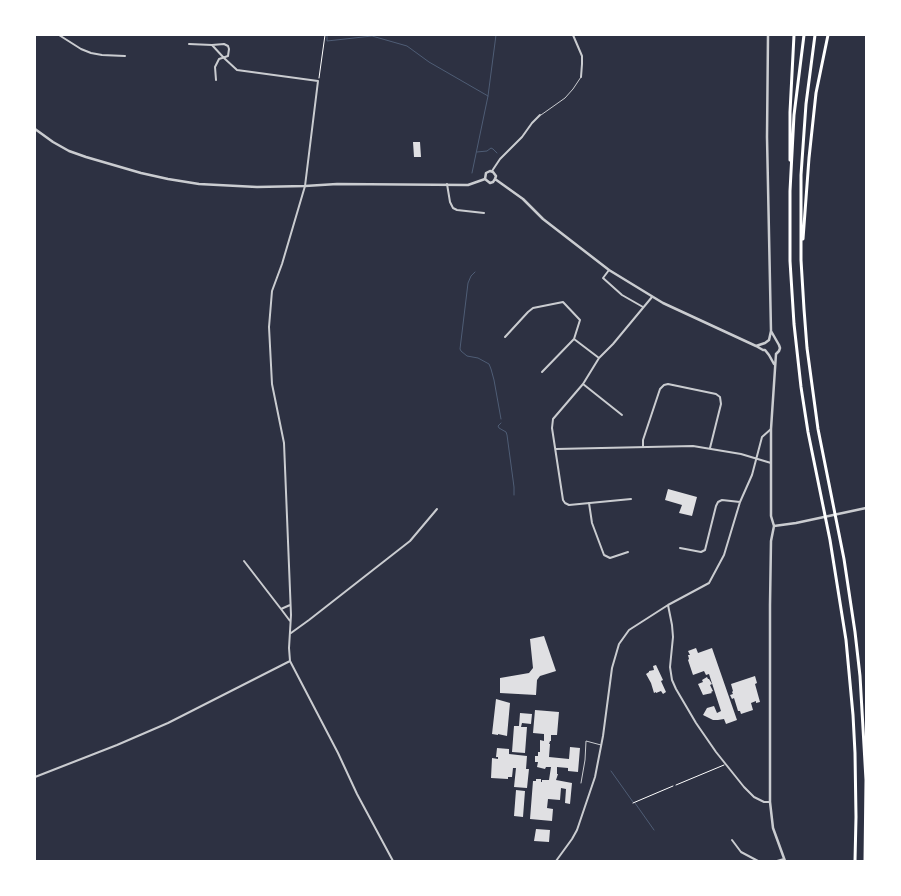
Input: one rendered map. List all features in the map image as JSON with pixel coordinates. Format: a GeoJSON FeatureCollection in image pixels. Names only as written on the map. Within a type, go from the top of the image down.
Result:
{"type":"FeatureCollection","features":[{"type":"Feature","properties":{"kind":"highway"},"geometry":{"type":"LineString","coordinates":[[794,35],[790,112],[790,261],[794,324],[808,432],[830,540],[841,604],[850,676],[855,753],[855,861]]}},
{"type":"Feature","properties":{"kind":"highway"},"geometry":{"type":"LineString","coordinates":[[790,191],[794,115],[804,35]]}},
{"type":"Feature","properties":{"kind":"highway"},"geometry":{"type":"LineString","coordinates":[[815,35],[806,104],[801,175],[801,260],[805,328],[818,429],[856,632],[866,780],[865,861]]}},
{"type":"Feature","properties":{"kind":"highway"},"geometry":{"type":"LineString","coordinates":[[801,260],[808,158],[816,93],[828,35]]}},
{"type":"Feature","properties":{"kind":"street"},"geometry":{"type":"LineString","coordinates":[[59,35],[81,50],[102,55],[125,56]]}},
{"type":"Feature","properties":{"kind":"street"},"geometry":{"type":"LineString","coordinates":[[573,35],[582,56],[581,77]]}},
{"type":"Feature","properties":{"kind":"street"},"geometry":{"type":"LineString","coordinates":[[768,35],[767,137],[770,340]]}},
{"type":"Feature","properties":{"kind":"street"},"geometry":{"type":"LineString","coordinates":[[189,44],[212,45],[218,43],[228,46],[228,56],[218,59],[215,67],[216,80]]}},
{"type":"Feature","properties":{"kind":"street"},"geometry":{"type":"LineString","coordinates":[[212,45],[237,70],[318,81],[306,186],[272,291],[269,327],[272,384],[284,443],[291,621],[290,661],[393,861]]}},
{"type":"Feature","properties":{"kind":"street"},"geometry":{"type":"LineString","coordinates":[[119,56],[120,60]]}},
{"type":"Feature","properties":{"kind":"street"},"geometry":{"type":"LineString","coordinates":[[485,179],[486,173],[492,171],[500,159],[540,115]]}},
{"type":"Feature","properties":{"kind":"street"},"geometry":{"type":"LineString","coordinates":[[35,129],[70,151],[110,164],[168,179],[199,184],[232,186],[338,184],[468,185],[485,179]]}},
{"type":"Feature","properties":{"kind":"street"},"geometry":{"type":"LineString","coordinates":[[492,171],[496,179],[609,270],[652,296],[765,350],[770,355],[774,365]]}},
{"type":"Feature","properties":{"kind":"street"},"geometry":{"type":"LineString","coordinates":[[485,179],[490,183],[496,179]]}},
{"type":"Feature","properties":{"kind":"street"},"geometry":{"type":"LineString","coordinates":[[446,184],[453,208],[484,213]]}},
{"type":"Feature","properties":{"kind":"street"},"geometry":{"type":"LineString","coordinates":[[609,270],[603,278],[622,295],[643,307]]}},
{"type":"Feature","properties":{"kind":"street"},"geometry":{"type":"LineString","coordinates":[[631,499],[569,505],[565,503],[552,428],[553,419],[583,384],[600,358],[652,296]]}},
{"type":"Feature","properties":{"kind":"street"},"geometry":{"type":"LineString","coordinates":[[505,337],[533,308],[563,302],[580,320],[574,339],[542,372]]}},
{"type":"Feature","properties":{"kind":"street"},"geometry":{"type":"LineString","coordinates":[[771,331],[780,345],[774,365],[771,429],[771,516],[774,526],[771,541],[770,605],[770,802],[773,828],[784,860],[777,861]]}},
{"type":"Feature","properties":{"kind":"street"},"geometry":{"type":"LineString","coordinates":[[574,339],[600,358]]}},
{"type":"Feature","properties":{"kind":"street"},"geometry":{"type":"LineString","coordinates":[[756,346],[770,340],[776,341]]}},
{"type":"Feature","properties":{"kind":"street"},"geometry":{"type":"LineString","coordinates":[[765,350],[766,343]]}},
{"type":"Feature","properties":{"kind":"street"},"geometry":{"type":"LineString","coordinates":[[770,355],[776,354]]}},
{"type":"Feature","properties":{"kind":"street"},"geometry":{"type":"LineString","coordinates":[[583,384],[622,415]]}},
{"type":"Feature","properties":{"kind":"street"},"geometry":{"type":"LineString","coordinates":[[643,446],[643,440],[660,389],[666,384],[708,392],[720,397],[721,404],[710,448]]}},
{"type":"Feature","properties":{"kind":"street"},"geometry":{"type":"LineString","coordinates":[[556,861],[577,829],[595,777],[612,668],[619,644],[629,630],[668,605],[709,584],[724,555],[740,502],[752,475],[762,437],[771,429]]}},
{"type":"Feature","properties":{"kind":"street"},"geometry":{"type":"LineString","coordinates":[[556,449],[693,446],[741,454],[771,463]]}},
{"type":"Feature","properties":{"kind":"street"},"geometry":{"type":"LineString","coordinates":[[680,548],[701,552],[705,550],[718,502],[722,500],[740,502]]}},
{"type":"Feature","properties":{"kind":"street"},"geometry":{"type":"LineString","coordinates":[[588,503],[592,523],[604,555],[610,558],[628,552]]}},
{"type":"Feature","properties":{"kind":"street"},"geometry":{"type":"LineString","coordinates":[[774,526],[866,508]]}},
{"type":"Feature","properties":{"kind":"street"},"geometry":{"type":"LineString","coordinates":[[291,633],[410,541],[437,509]]}},
{"type":"Feature","properties":{"kind":"street"},"geometry":{"type":"LineString","coordinates":[[244,560],[291,621]]}},
{"type":"Feature","properties":{"kind":"street"},"geometry":{"type":"LineString","coordinates":[[281,609],[290,605]]}},
{"type":"Feature","properties":{"kind":"street"},"geometry":{"type":"LineString","coordinates":[[668,605],[673,637],[670,667],[676,689],[696,724],[744,787],[754,797],[764,802],[770,802]]}},
{"type":"Feature","properties":{"kind":"street"},"geometry":{"type":"LineString","coordinates":[[35,777],[118,745],[168,723],[290,661]]}},
{"type":"Feature","properties":{"kind":"street"},"geometry":{"type":"LineString","coordinates":[[732,840],[741,852],[758,861]]}},
{"type":"Feature","properties":{"kind":"lane"},"geometry":{"type":"LineString","coordinates":[[540,115],[565,98],[581,77]]}},
{"type":"Feature","properties":{"kind":"lane"},"geometry":{"type":"LineString","coordinates":[[581,783],[586,741],[601,745]]}},
{"type":"Feature","properties":{"kind":"path"},"geometry":{"type":"LineString","coordinates":[[318,81],[325,35]]}},
{"type":"Feature","properties":{"kind":"path"},"geometry":{"type":"LineString","coordinates":[[676,785],[726,764]]}},
{"type":"Feature","properties":{"kind":"path"},"geometry":{"type":"LineString","coordinates":[[633,802],[673,786]]}},
{"type":"Feature","properties":{"kind":"building"},"geometry":{"type":"Polygon","coordinates":[[[413,142],[420,142],[421,157],[414,157],[413,142]]]}},
{"type":"Feature","properties":{"kind":"building"},"geometry":{"type":"Polygon","coordinates":[[[668,489],[697,497],[692,516],[679,513],[682,505],[665,500],[668,489]]]}},
{"type":"Feature","properties":{"kind":"building"},"geometry":{"type":"Polygon","coordinates":[[[544,636],[556,671],[540,676],[537,680],[536,695],[500,693],[500,678],[529,673],[533,668],[530,639],[544,636]]]}},
{"type":"Feature","properties":{"kind":"building"},"geometry":{"type":"Polygon","coordinates":[[[696,648],[698,653],[712,648],[737,720],[726,724],[724,719],[713,720],[703,715],[707,708],[714,706],[717,713],[721,711],[709,674],[706,675],[704,671],[693,675],[688,660],[688,655],[690,655],[688,651],[696,648]]]}},
{"type":"Feature","properties":{"kind":"building"},"geometry":{"type":"Polygon","coordinates":[[[656,665],[666,692],[663,694],[661,691],[654,693],[646,674],[654,670],[653,666],[656,665]]]}},
{"type":"Feature","properties":{"kind":"building"},"geometry":{"type":"Polygon","coordinates":[[[755,676],[757,683],[755,684],[760,702],[751,703],[753,710],[741,714],[738,711],[734,698],[732,699],[730,695],[733,694],[731,684],[755,676]]]}},
{"type":"Feature","properties":{"kind":"building"},"geometry":{"type":"Polygon","coordinates":[[[707,677],[712,684],[710,685],[713,691],[703,695],[698,684],[707,677]]]}},
{"type":"Feature","properties":{"kind":"building"},"geometry":{"type":"Polygon","coordinates":[[[496,699],[510,703],[507,736],[492,734],[496,699]]]}},
{"type":"Feature","properties":{"kind":"building"},"geometry":{"type":"Polygon","coordinates":[[[535,710],[559,712],[557,735],[551,735],[549,757],[569,759],[570,747],[580,748],[578,772],[568,771],[568,768],[557,767],[558,774],[556,780],[572,783],[570,804],[565,803],[566,789],[561,788],[560,800],[548,799],[547,808],[553,809],[552,821],[530,819],[533,781],[536,781],[536,779],[541,779],[541,782],[542,780],[549,780],[551,767],[546,767],[545,769],[537,767],[538,762],[535,762],[535,756],[538,756],[538,752],[540,752],[540,740],[544,741],[544,734],[533,733],[535,710]]]}},
{"type":"Feature","properties":{"kind":"building"},"geometry":{"type":"Polygon","coordinates":[[[520,713],[532,714],[531,724],[522,723],[521,727],[527,727],[525,753],[512,752],[514,726],[519,726],[520,713]]]}},
{"type":"Feature","properties":{"kind":"building"},"geometry":{"type":"Polygon","coordinates":[[[497,748],[509,749],[509,754],[527,756],[526,769],[529,769],[527,788],[514,787],[516,768],[513,768],[512,777],[508,777],[508,779],[491,778],[492,758],[498,759],[496,757],[497,748]]]}},
{"type":"Feature","properties":{"kind":"building"},"geometry":{"type":"Polygon","coordinates":[[[516,790],[525,791],[523,817],[514,816],[516,790]]]}},
{"type":"Feature","properties":{"kind":"building"},"geometry":{"type":"Polygon","coordinates":[[[536,829],[550,830],[549,842],[534,841],[536,829]]]}},
{"type":"Feature","properties":{"kind":"waterway"},"geometry":{"type":"LineString","coordinates":[[327,35],[327,41],[372,36],[407,46],[429,62],[488,96],[472,173]]}},
{"type":"Feature","properties":{"kind":"waterway"},"geometry":{"type":"LineString","coordinates":[[488,96],[496,35]]}},
{"type":"Feature","properties":{"kind":"waterway"},"geometry":{"type":"LineString","coordinates":[[477,152],[487,151],[491,148],[497,153]]}},
{"type":"Feature","properties":{"kind":"waterway"},"geometry":{"type":"LineString","coordinates":[[475,272],[468,283],[460,349],[467,356],[478,358],[489,364],[501,419]]}},
{"type":"Feature","properties":{"kind":"waterway"},"geometry":{"type":"LineString","coordinates":[[501,423],[498,426],[507,435],[514,495]]}},
{"type":"Feature","properties":{"kind":"waterway"},"geometry":{"type":"LineString","coordinates":[[611,771],[633,802]]}},
{"type":"Feature","properties":{"kind":"waterway"},"geometry":{"type":"LineString","coordinates":[[635,803],[654,830]]}}]}
